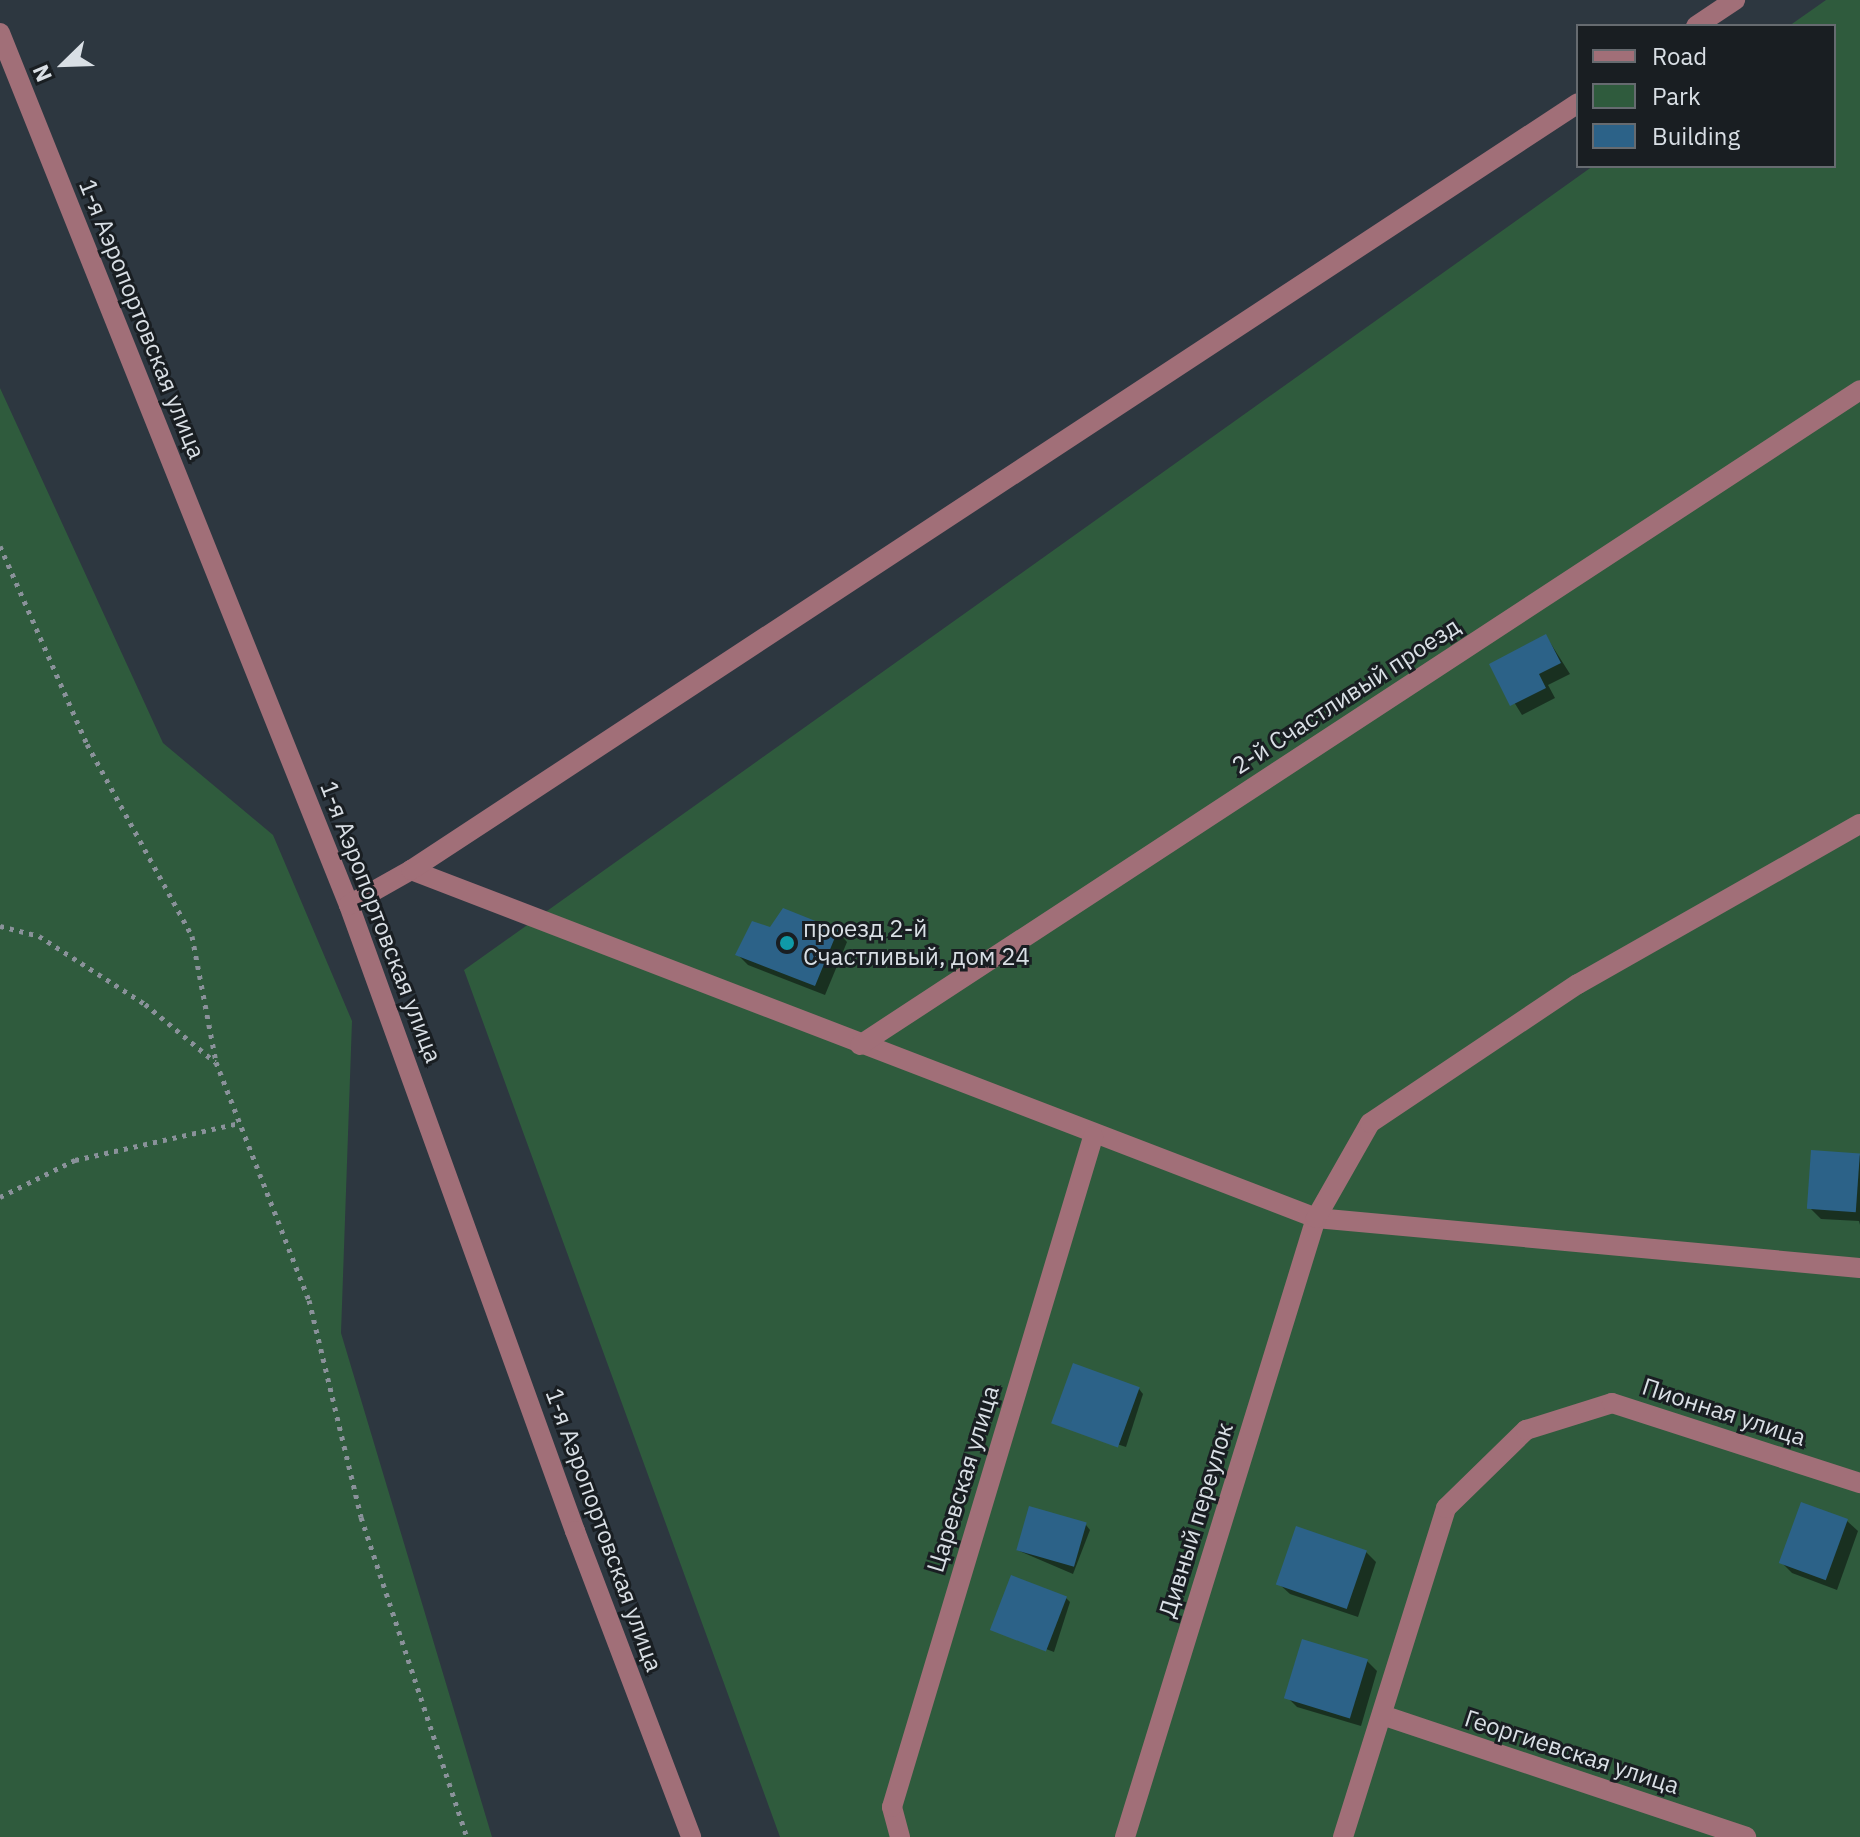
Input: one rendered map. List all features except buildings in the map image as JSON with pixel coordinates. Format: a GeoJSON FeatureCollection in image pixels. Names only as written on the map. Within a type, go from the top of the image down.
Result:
{"type":"FeatureCollection","features":[{"type":"Feature","properties":{"kind":"street"},"geometry":{"type":"LineString","coordinates":[[1699,24],[1735,0]]}},
{"type":"Feature","properties":{"kind":"street","name":"1-я Аэропортовская улица"},"geometry":{"type":"LineString","coordinates":[[0,33],[349,905],[575,1531],[691,1837]]}},
{"type":"Feature","properties":{"kind":"street"},"geometry":{"type":"LineString","coordinates":[[349,905],[411,870],[1576,104]]}},
{"type":"Feature","properties":{"kind":"street","name":"2-й Счастливый проезд"},"geometry":{"type":"LineString","coordinates":[[860,1045],[1860,390]]}},
{"type":"Feature","properties":{"kind":"street","name":"Дивный переулок"},"geometry":{"type":"LineString","coordinates":[[1125,1837],[1316,1218],[1370,1123],[1578,984],[1860,824]]}},
{"type":"Feature","properties":{"kind":"street"},"geometry":{"type":"LineString","coordinates":[[411,870],[1093,1137],[1316,1218],[1860,1268]]}},
{"type":"Feature","properties":{"kind":"street","name":"Царевская улица"},"geometry":{"type":"LineString","coordinates":[[900,1837],[892,1807],[1093,1137]]}},
{"type":"Feature","properties":{"kind":"street","name":"Пионная улица"},"geometry":{"type":"LineString","coordinates":[[1382,1715],[1446,1508],[1526,1430],[1612,1403],[1860,1483]]}},
{"type":"Feature","properties":{"kind":"street"},"geometry":{"type":"LineString","coordinates":[[1343,1837],[1382,1715]]}},
{"type":"Feature","properties":{"kind":"street","name":"Георгиевская улица"},"geometry":{"type":"LineString","coordinates":[[1382,1715],[1746,1837]]}},
{"type":"Feature","properties":{"kind":"path"},"geometry":{"type":"LineString","coordinates":[[0,546],[87,744],[192,936],[216,1062],[309,1300],[361,1517],[467,1837]]}},
{"type":"Feature","properties":{"kind":"path"},"geometry":{"type":"LineString","coordinates":[[0,926],[39,936],[145,1004],[216,1062]]}},
{"type":"Feature","properties":{"kind":"path"},"geometry":{"type":"LineString","coordinates":[[0,1197],[75,1160],[239,1123]]}},
{"type":"Feature","properties":{"kind":"green space"},"geometry":{"type":"Polygon","coordinates":[[[1826,0],[1860,0],[1860,1837],[780,1837],[464,970],[1590,168],[1836,168],[1836,24],[1792,24],[1826,0]]]}},
{"type":"Feature","properties":{"kind":"green space"},"geometry":{"type":"Polygon","coordinates":[[[0,388],[163,743],[273,835],[352,1021],[341,1333],[492,1837],[0,1837],[0,388]]]}},
{"type":"Feature","properties":{"kind":"place","name":"проезд 2-й Счастливый, дом 24"},"geometry":{"type":"Point","coordinates":[787,943]}}]}
